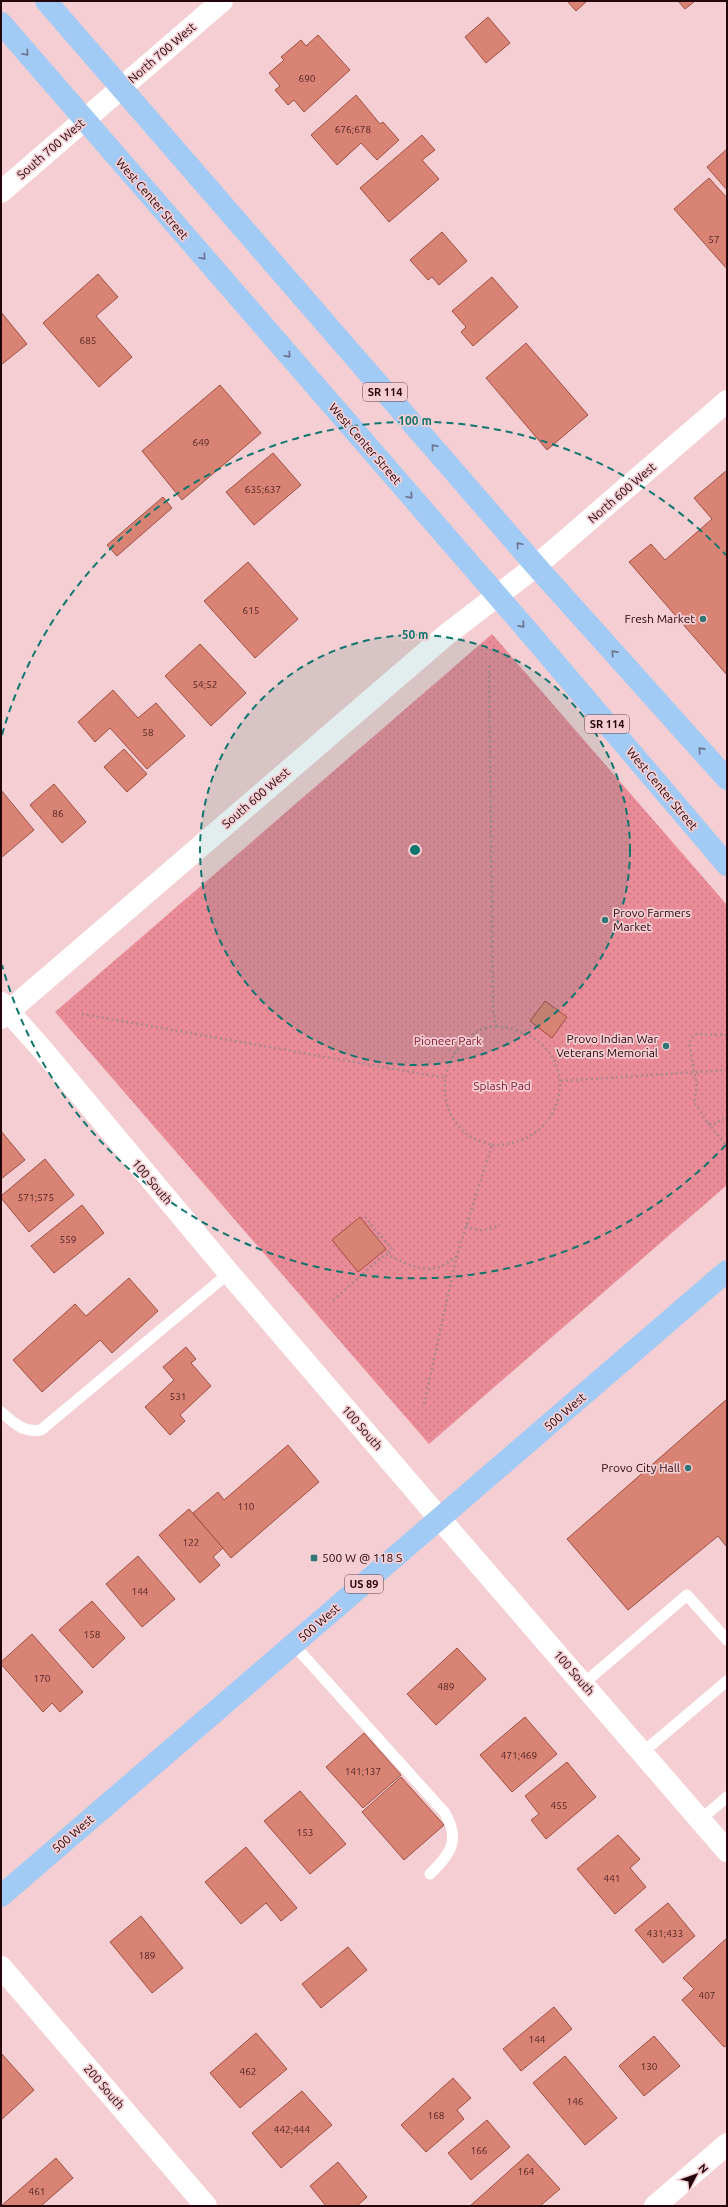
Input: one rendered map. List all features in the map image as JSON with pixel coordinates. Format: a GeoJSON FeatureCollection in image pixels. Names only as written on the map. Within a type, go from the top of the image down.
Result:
{"type":"FeatureCollection","features":[{"type":"Feature","properties":{"kind":"main road","name":"SR 114"},"geometry":{"type":"LineString","coordinates":[[46,1],[536,566],[727,779]]}},
{"type":"Feature","properties":{"kind":"main road","name":"West Center Street"},"geometry":{"type":"LineString","coordinates":[[1,23],[727,865]]}},
{"type":"Feature","properties":{"kind":"main road","name":"500 West"},"geometry":{"type":"LineString","coordinates":[[1,1896],[727,1271]]}},
{"type":"Feature","properties":{"kind":"street","name":"North 700 West"},"geometry":{"type":"LineString","coordinates":[[101,105],[222,1]]}},
{"type":"Feature","properties":{"kind":"street","name":"South 700 West"},"geometry":{"type":"LineString","coordinates":[[1,192],[101,105]]}},
{"type":"Feature","properties":{"kind":"street","name":"North 600 West"},"geometry":{"type":"LineString","coordinates":[[516,582],[727,402]]}},
{"type":"Feature","properties":{"kind":"street","name":"South 600 West"},"geometry":{"type":"LineString","coordinates":[[4,1011],[446,635],[516,582]]}},
{"type":"Feature","properties":{"kind":"street","name":"100 South"},"geometry":{"type":"LineString","coordinates":[[4,1011],[727,1851]]}},
{"type":"Feature","properties":{"kind":"street","name":"200 South"},"geometry":{"type":"LineString","coordinates":[[1,1967],[206,2206]]}},
{"type":"Feature","properties":{"kind":"street"},"geometry":{"type":"LineString","coordinates":[[655,2206],[727,2144]]}},
{"type":"Feature","properties":{"kind":"lane"},"geometry":{"type":"LineString","coordinates":[[1,1412],[21,1429],[31,1432],[41,1430],[229,1274]]}},
{"type":"Feature","properties":{"kind":"lane"},"geometry":{"type":"LineString","coordinates":[[583,1684],[687,1595],[727,1640]]}},
{"type":"Feature","properties":{"kind":"lane"},"geometry":{"type":"LineString","coordinates":[[294,1645],[445,1813],[453,1831],[452,1846],[448,1854],[430,1874]]}},
{"type":"Feature","properties":{"kind":"lane"},"geometry":{"type":"LineString","coordinates":[[643,1752],[727,1681]]}},
{"type":"Feature","properties":{"kind":"lane"},"geometry":{"type":"LineString","coordinates":[[700,1820],[727,1797]]}},
{"type":"Feature","properties":{"kind":"path"},"geometry":{"type":"LineString","coordinates":[[489,664],[493,1009],[496,1026]]}},
{"type":"Feature","properties":{"kind":"path"},"geometry":{"type":"LineString","coordinates":[[82,1014],[445,1078]]}},
{"type":"Feature","properties":{"kind":"path"},"geometry":{"type":"LineString","coordinates":[[496,1026],[519,1031],[541,1045],[557,1062],[561,1081],[561,1090],[558,1101],[541,1127],[530,1137],[516,1142],[492,1145],[470,1137],[452,1116],[445,1102],[444,1090],[448,1063],[467,1039],[480,1030],[496,1026]]}},
{"type":"Feature","properties":{"kind":"path"},"geometry":{"type":"LineString","coordinates":[[727,1035],[694,1034],[689,1043],[697,1086],[694,1102],[727,1147]]}},
{"type":"Feature","properties":{"kind":"path"},"geometry":{"type":"LineString","coordinates":[[561,1081],[727,1070]]}},
{"type":"Feature","properties":{"kind":"path"},"geometry":{"type":"LineString","coordinates":[[708,1123],[713,1125],[727,1116]]}},
{"type":"Feature","properties":{"kind":"path"},"geometry":{"type":"LineString","coordinates":[[424,1404],[457,1255],[492,1145]]}},
{"type":"Feature","properties":{"kind":"path"},"geometry":{"type":"LineString","coordinates":[[333,1300],[392,1249],[365,1217]]}},
{"type":"Feature","properties":{"kind":"path"},"geometry":{"type":"LineString","coordinates":[[466,1225],[474,1230],[483,1231],[500,1225]]}},
{"type":"Feature","properties":{"kind":"path"},"geometry":{"type":"LineString","coordinates":[[377,1238],[380,1235]]}},
{"type":"Feature","properties":{"kind":"path"},"geometry":{"type":"LineString","coordinates":[[386,1254],[406,1263],[433,1269],[442,1267],[457,1255]]}},
{"type":"Feature","properties":{"kind":"green space","name":"Pioneer Park"},"geometry":{"type":"Polygon","coordinates":[[[492,634],[727,905],[727,1185],[429,1444],[55,1012],[492,634]]]}},
{"type":"Feature","properties":{"kind":"building"},"geometry":{"type":"Polygon","coordinates":[[[567,1],[587,1],[576,11],[567,1]]]}},
{"type":"Feature","properties":{"kind":"building"},"geometry":{"type":"Polygon","coordinates":[[[678,1],[695,1],[685,9],[678,1]]]}},
{"type":"Feature","properties":{"kind":"building"},"geometry":{"type":"Polygon","coordinates":[[[488,17],[510,43],[486,63],[465,37],[488,17]]]}},
{"type":"Feature","properties":{"kind":"building"},"geometry":{"type":"Polygon","coordinates":[[[318,35],[350,70],[304,112],[294,100],[288,105],[275,90],[280,86],[269,73],[284,60],[281,57],[301,40],[306,46],[318,35]]]}},
{"type":"Feature","properties":{"kind":"building"},"geometry":{"type":"Polygon","coordinates":[[[356,95],[380,124],[383,122],[399,140],[377,160],[361,143],[337,165],[311,135],[356,95]]]}},
{"type":"Feature","properties":{"kind":"building"},"geometry":{"type":"Polygon","coordinates":[[[422,135],[435,150],[422,160],[439,179],[389,222],[360,188],[422,135]]]}},
{"type":"Feature","properties":{"kind":"building"},"geometry":{"type":"Polygon","coordinates":[[[727,149],[727,190],[707,167],[727,149]]]}},
{"type":"Feature","properties":{"kind":"building"},"geometry":{"type":"Polygon","coordinates":[[[709,178],[727,198],[727,269],[674,209],[709,178]]]}},
{"type":"Feature","properties":{"kind":"building"},"geometry":{"type":"Polygon","coordinates":[[[442,232],[467,261],[439,285],[432,277],[428,280],[410,260],[442,232]]]}},
{"type":"Feature","properties":{"kind":"building"},"geometry":{"type":"Polygon","coordinates":[[[98,274],[118,297],[96,316],[132,357],[99,387],[43,323],[98,274]]]}},
{"type":"Feature","properties":{"kind":"building"},"geometry":{"type":"Polygon","coordinates":[[[492,277],[518,307],[473,346],[461,332],[466,327],[452,311],[492,277]]]}},
{"type":"Feature","properties":{"kind":"building"},"geometry":{"type":"Polygon","coordinates":[[[1,312],[27,344],[1,365],[1,312]]]}},
{"type":"Feature","properties":{"kind":"building"},"geometry":{"type":"Polygon","coordinates":[[[526,343],[588,415],[547,450],[486,378],[526,343]]]}},
{"type":"Feature","properties":{"kind":"building"},"geometry":{"type":"Polygon","coordinates":[[[220,385],[261,433],[182,500],[142,451],[220,385]]]}},
{"type":"Feature","properties":{"kind":"building"},"geometry":{"type":"Polygon","coordinates":[[[273,453],[301,485],[254,525],[226,492],[273,453]]]}},
{"type":"Feature","properties":{"kind":"building","name":"Fresh Market"},"geometry":{"type":"Polygon","coordinates":[[[726,471],[727,675],[629,562],[651,544],[665,560],[712,519],[694,498],[726,471]]]}},
{"type":"Feature","properties":{"kind":"building"},"geometry":{"type":"Polygon","coordinates":[[[163,497],[172,508],[117,556],[107,545],[163,497]]]}},
{"type":"Feature","properties":{"kind":"building"},"geometry":{"type":"Polygon","coordinates":[[[248,562],[298,619],[255,658],[204,601],[248,562]]]}},
{"type":"Feature","properties":{"kind":"building"},"geometry":{"type":"Polygon","coordinates":[[[200,644],[246,693],[211,726],[165,676],[200,644]]]}},
{"type":"Feature","properties":{"kind":"building"},"geometry":{"type":"Polygon","coordinates":[[[113,690],[138,718],[156,703],[185,736],[147,769],[110,728],[95,742],[78,722],[113,690]]]}},
{"type":"Feature","properties":{"kind":"building"},"geometry":{"type":"Polygon","coordinates":[[[124,749],[147,774],[127,792],[104,767],[124,749]]]}},
{"type":"Feature","properties":{"kind":"building"},"geometry":{"type":"Polygon","coordinates":[[[54,784],[86,822],[62,843],[30,805],[54,784]]]}},
{"type":"Feature","properties":{"kind":"building"},"geometry":{"type":"Polygon","coordinates":[[[1,790],[34,830],[2,857],[1,855],[1,790]]]}},
{"type":"Feature","properties":{"kind":"building"},"geometry":{"type":"Polygon","coordinates":[[[545,1001],[567,1017],[552,1038],[530,1021],[545,1001]]]}},
{"type":"Feature","properties":{"kind":"building"},"geometry":{"type":"Polygon","coordinates":[[[1,1131],[25,1160],[1,1179],[1,1131]]]}},
{"type":"Feature","properties":{"kind":"building"},"geometry":{"type":"Polygon","coordinates":[[[45,1159],[74,1195],[29,1232],[1,1198],[1,1196],[45,1159]]]}},
{"type":"Feature","properties":{"kind":"building"},"geometry":{"type":"Polygon","coordinates":[[[82,1205],[104,1233],[54,1273],[31,1246],[82,1205]]]}},
{"type":"Feature","properties":{"kind":"building"},"geometry":{"type":"Polygon","coordinates":[[[360,1217],[386,1249],[358,1272],[332,1240],[360,1217]]]}},
{"type":"Feature","properties":{"kind":"building"},"geometry":{"type":"Polygon","coordinates":[[[129,1278],[158,1311],[112,1353],[100,1340],[42,1392],[13,1360],[75,1304],[86,1316],[129,1278]]]}},
{"type":"Feature","properties":{"kind":"building"},"geometry":{"type":"Polygon","coordinates":[[[186,1347],[196,1359],[191,1363],[211,1386],[180,1415],[185,1421],[170,1435],[145,1407],[174,1380],[163,1367],[186,1347]]]}},
{"type":"Feature","properties":{"kind":"building","name":"Provo City Hall"},"geometry":{"type":"Polygon","coordinates":[[[727,1399],[727,1547],[718,1536],[628,1610],[567,1539],[727,1399]]]}},
{"type":"Feature","properties":{"kind":"building"},"geometry":{"type":"Polygon","coordinates":[[[288,1445],[319,1482],[231,1558],[193,1513],[218,1492],[224,1500],[288,1445]]]}},
{"type":"Feature","properties":{"kind":"building"},"geometry":{"type":"Polygon","coordinates":[[[189,1509],[223,1548],[213,1557],[220,1565],[200,1583],[159,1535],[189,1509]]]}},
{"type":"Feature","properties":{"kind":"building"},"geometry":{"type":"Polygon","coordinates":[[[138,1556],[175,1599],[142,1627],[106,1584],[138,1556]]]}},
{"type":"Feature","properties":{"kind":"building"},"geometry":{"type":"Polygon","coordinates":[[[92,1601],[125,1638],[93,1668],[59,1630],[92,1601]]]}},
{"type":"Feature","properties":{"kind":"building"},"geometry":{"type":"Polygon","coordinates":[[[32,1634],[83,1692],[60,1712],[52,1703],[43,1712],[1,1664],[1,1662],[32,1634]]]}},
{"type":"Feature","properties":{"kind":"building"},"geometry":{"type":"Polygon","coordinates":[[[457,1648],[486,1679],[436,1725],[407,1694],[457,1648]]]}},
{"type":"Feature","properties":{"kind":"building"},"geometry":{"type":"Polygon","coordinates":[[[525,1717],[557,1754],[512,1792],[480,1755],[525,1717]]]}},
{"type":"Feature","properties":{"kind":"building"},"geometry":{"type":"Polygon","coordinates":[[[364,1733],[401,1775],[363,1808],[326,1767],[364,1733]]]}},
{"type":"Feature","properties":{"kind":"building"},"geometry":{"type":"Polygon","coordinates":[[[567,1762],[596,1797],[546,1839],[531,1820],[539,1814],[525,1796],[567,1762]]]}},
{"type":"Feature","properties":{"kind":"building"},"geometry":{"type":"Polygon","coordinates":[[[401,1777],[444,1825],[404,1860],[362,1812],[401,1777]]]}},
{"type":"Feature","properties":{"kind":"building"},"geometry":{"type":"Polygon","coordinates":[[[300,1791],[346,1844],[310,1874],[264,1821],[300,1791]]]}},
{"type":"Feature","properties":{"kind":"building"},"geometry":{"type":"Polygon","coordinates":[[[618,1835],[640,1859],[630,1868],[646,1887],[615,1914],[577,1869],[618,1835]]]}},
{"type":"Feature","properties":{"kind":"building"},"geometry":{"type":"Polygon","coordinates":[[[246,1847],[297,1908],[281,1921],[266,1903],[241,1924],[205,1882],[246,1847]]]}},
{"type":"Feature","properties":{"kind":"building"},"geometry":{"type":"Polygon","coordinates":[[[668,1903],[695,1936],[663,1963],[635,1930],[668,1903]]]}},
{"type":"Feature","properties":{"kind":"building"},"geometry":{"type":"Polygon","coordinates":[[[141,1916],[183,1968],[152,1993],[110,1942],[141,1916]]]}},
{"type":"Feature","properties":{"kind":"building"},"geometry":{"type":"Polygon","coordinates":[[[727,1938],[727,2045],[724,2047],[682,2000],[694,1989],[683,1978],[727,1938]]]}},
{"type":"Feature","properties":{"kind":"building"},"geometry":{"type":"Polygon","coordinates":[[[348,1947],[367,1970],[321,2008],[302,1984],[348,1947]]]}},
{"type":"Feature","properties":{"kind":"building"},"geometry":{"type":"Polygon","coordinates":[[[554,2007],[572,2029],[521,2071],[503,2049],[554,2007]]]}},
{"type":"Feature","properties":{"kind":"building"},"geometry":{"type":"Polygon","coordinates":[[[256,2033],[287,2069],[240,2108],[210,2073],[256,2033]]]}},
{"type":"Feature","properties":{"kind":"building"},"geometry":{"type":"Polygon","coordinates":[[[654,2036],[680,2066],[644,2096],[619,2066],[654,2036]]]}},
{"type":"Feature","properties":{"kind":"building"},"geometry":{"type":"Polygon","coordinates":[[[1,2053],[34,2090],[1,2120],[1,2053]]]}},
{"type":"Feature","properties":{"kind":"building"},"geometry":{"type":"Polygon","coordinates":[[[565,2056],[617,2118],[585,2145],[533,2083],[565,2056]]]}},
{"type":"Feature","properties":{"kind":"building"},"geometry":{"type":"Polygon","coordinates":[[[453,2078],[471,2098],[457,2110],[464,2119],[426,2152],[401,2125],[453,2078]]]}},
{"type":"Feature","properties":{"kind":"building"},"geometry":{"type":"Polygon","coordinates":[[[302,2091],[332,2125],[281,2168],[252,2133],[302,2091]]]}},
{"type":"Feature","properties":{"kind":"building"},"geometry":{"type":"Polygon","coordinates":[[[487,2120],[510,2147],[471,2180],[448,2153],[487,2120]]]}},
{"type":"Feature","properties":{"kind":"building"},"geometry":{"type":"Polygon","coordinates":[[[528,2154],[560,2189],[540,2206],[470,2206],[528,2154]]]}},
{"type":"Feature","properties":{"kind":"building"},"geometry":{"type":"Polygon","coordinates":[[[56,2158],[73,2178],[42,2205],[43,2206],[1,2206],[56,2158]]]}},
{"type":"Feature","properties":{"kind":"building"},"geometry":{"type":"Polygon","coordinates":[[[338,2162],[367,2197],[357,2206],[326,2206],[310,2186],[338,2162]]]}},
{"type":"Feature","properties":{"kind":"place","name":"Fresh Market"},"geometry":{"type":"Point","coordinates":[703,619]}},
{"type":"Feature","properties":{"kind":"place","name":"Provo Farmers Market"},"geometry":{"type":"Point","coordinates":[605,920]}},
{"type":"Feature","properties":{"kind":"place","name":"Provo Indian War Veterans Memorial"},"geometry":{"type":"Point","coordinates":[666,1046]}},
{"type":"Feature","properties":{"kind":"place","name":"Provo City Hall"},"geometry":{"type":"Point","coordinates":[688,1468]}},
{"type":"Feature","properties":{"kind":"place","name":"500 W @ 118 S"},"geometry":{"type":"Point","coordinates":[314,1558]}},
{"type":"Feature","properties":{"kind":"park label","name":"Splash Pad"},"geometry":{"type":"Point","coordinates":[502,1086]}}]}
